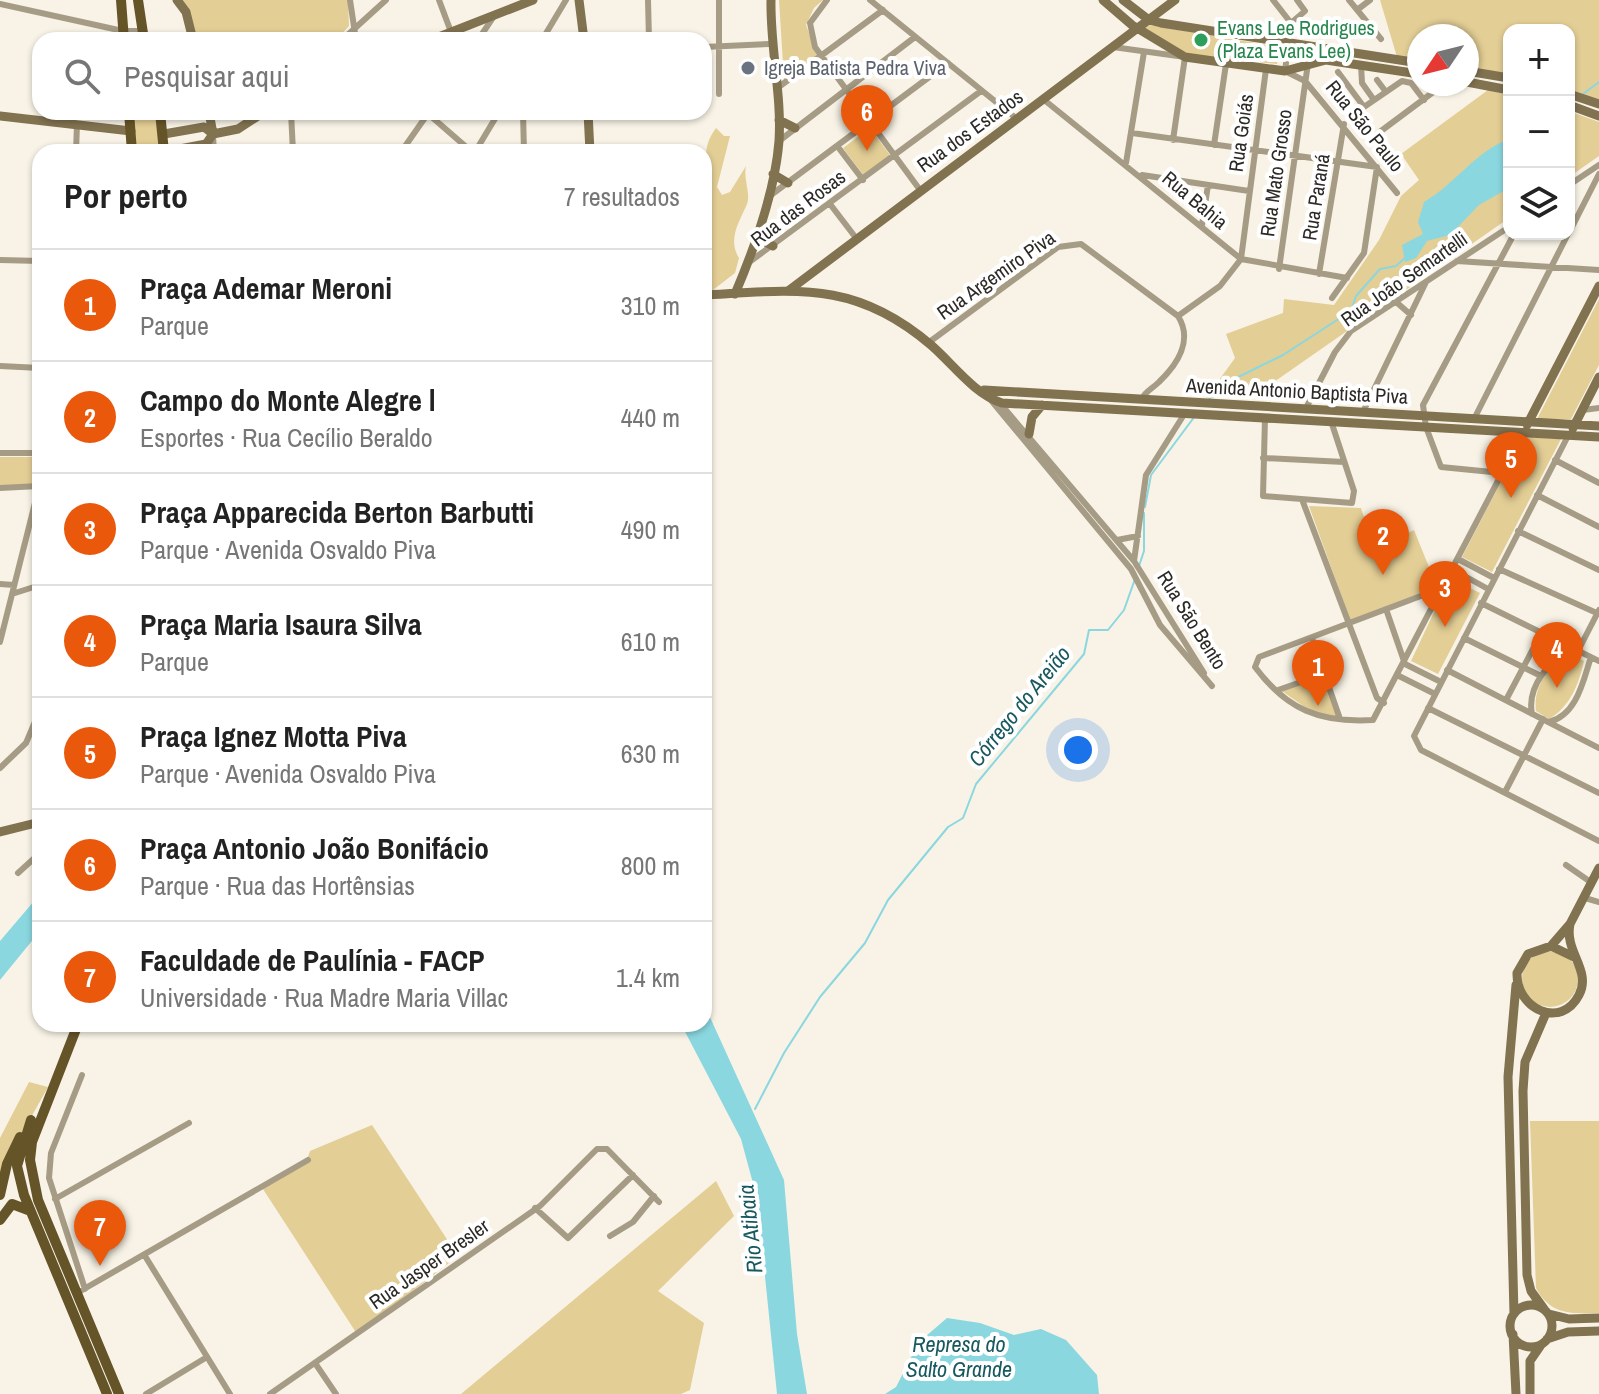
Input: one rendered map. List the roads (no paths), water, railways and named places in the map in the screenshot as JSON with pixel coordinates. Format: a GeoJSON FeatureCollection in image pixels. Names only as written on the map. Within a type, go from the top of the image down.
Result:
{"type":"FeatureCollection","features":[{"type":"Feature","properties":{"kind":"main road"},"geometry":{"type":"LineString","coordinates":[[121,0],[123,32]]}},
{"type":"Feature","properties":{"kind":"main road"},"geometry":{"type":"LineString","coordinates":[[138,0],[142,32]]}},
{"type":"Feature","properties":{"kind":"main road"},"geometry":{"type":"LineString","coordinates":[[177,0],[186,12],[191,32]]}},
{"type":"Feature","properties":{"kind":"main road"},"geometry":{"type":"LineString","coordinates":[[454,31],[533,0]]}},
{"type":"Feature","properties":{"kind":"main road"},"geometry":{"type":"LineString","coordinates":[[579,0],[583,32]]}},
{"type":"Feature","properties":{"kind":"main road"},"geometry":{"type":"LineString","coordinates":[[735,294],[768,197],[779,141],[770,44],[771,0]]}},
{"type":"Feature","properties":{"kind":"main road"},"geometry":{"type":"LineString","coordinates":[[1103,0],[1137,28],[1185,57]]}},
{"type":"Feature","properties":{"kind":"main road"},"geometry":{"type":"LineString","coordinates":[[1123,0],[1149,20],[1407,61]]}},
{"type":"Feature","properties":{"kind":"main road","name":"Rua dos Estados"},"geometry":{"type":"LineString","coordinates":[[788,291],[1175,0]]}},
{"type":"Feature","properties":{"kind":"main road","name":"Rua São Paulo"},"geometry":{"type":"LineString","coordinates":[[1185,57],[1285,71]]}},
{"type":"Feature","properties":{"kind":"main road"},"geometry":{"type":"LineString","coordinates":[[1285,71],[1326,60],[1407,72]]}},
{"type":"Feature","properties":{"kind":"main road"},"geometry":{"type":"LineString","coordinates":[[1479,73],[1503,77]]}},
{"type":"Feature","properties":{"kind":"main road"},"geometry":{"type":"LineString","coordinates":[[1479,84],[1503,89]]}},
{"type":"Feature","properties":{"kind":"main road"},"geometry":{"type":"LineString","coordinates":[[1575,96],[1599,104]]}},
{"type":"Feature","properties":{"kind":"main road"},"geometry":{"type":"LineString","coordinates":[[1575,107],[1599,116]]}},
{"type":"Feature","properties":{"kind":"main road"},"geometry":{"type":"LineString","coordinates":[[0,116],[32,119]]}},
{"type":"Feature","properties":{"kind":"main road"},"geometry":{"type":"LineString","coordinates":[[38,120],[131,131]]}},
{"type":"Feature","properties":{"kind":"main road"},"geometry":{"type":"LineString","coordinates":[[130,120],[132,144]]}},
{"type":"Feature","properties":{"kind":"main road"},"geometry":{"type":"LineString","coordinates":[[161,120],[164,144]]}},
{"type":"Feature","properties":{"kind":"main road"},"geometry":{"type":"LineString","coordinates":[[210,120],[213,134]]}},
{"type":"Feature","properties":{"kind":"main road"},"geometry":{"type":"LineString","coordinates":[[206,144],[213,134],[238,129],[252,120]]}},
{"type":"Feature","properties":{"kind":"main road"},"geometry":{"type":"LineString","coordinates":[[588,120],[590,144]]}},
{"type":"Feature","properties":{"kind":"main road"},"geometry":{"type":"LineString","coordinates":[[779,120],[795,128]]}},
{"type":"Feature","properties":{"kind":"main road"},"geometry":{"type":"LineString","coordinates":[[164,134],[204,127],[213,134]]}},
{"type":"Feature","properties":{"kind":"main road"},"geometry":{"type":"LineString","coordinates":[[773,174],[788,183]]}},
{"type":"Feature","properties":{"kind":"main road"},"geometry":{"type":"LineString","coordinates":[[756,237],[773,246]]}},
{"type":"Feature","properties":{"kind":"main road"},"geometry":{"type":"LineString","coordinates":[[811,272],[809,283],[816,292]]}},
{"type":"Feature","properties":{"kind":"main road"},"geometry":{"type":"LineString","coordinates":[[1524,431],[1599,286]]}},
{"type":"Feature","properties":{"kind":"main road","name":"Rua São Bento"},"geometry":{"type":"LineString","coordinates":[[712,295],[816,292],[866,303],[928,343],[999,402]]}},
{"type":"Feature","properties":{"kind":"main road"},"geometry":{"type":"LineString","coordinates":[[1572,429],[1594,408],[1597,382]]}},
{"type":"Feature","properties":{"kind":"main road","name":"Avenida Antonio Baptista Piva"},"geometry":{"type":"LineString","coordinates":[[986,392],[1127,405]]}},
{"type":"Feature","properties":{"kind":"main road","name":"Avenida Antonio Baptista Piva"},"geometry":{"type":"LineString","coordinates":[[999,402],[1141,405],[1198,410],[1327,410],[1524,431],[1599,426]]}},
{"type":"Feature","properties":{"kind":"main road"},"geometry":{"type":"LineString","coordinates":[[1029,434],[1032,417],[1042,405]]}},
{"type":"Feature","properties":{"kind":"main road","name":"Avenida Antonio Baptista Piva"},"geometry":{"type":"LineString","coordinates":[[1165,406],[1198,410]]}},
{"type":"Feature","properties":{"kind":"main road","name":"Avenida Antonio Baptista Piva"},"geometry":{"type":"LineString","coordinates":[[1220,410],[1265,418],[1331,421],[1529,421],[1599,437]]}},
{"type":"Feature","properties":{"kind":"main road"},"geometry":{"type":"LineString","coordinates":[[0,832],[32,824]]}},
{"type":"Feature","properties":{"kind":"main road"},"geometry":{"type":"LineString","coordinates":[[1516,1394],[1508,1077],[1516,985],[1520,962],[1528,954],[1551,946],[1570,924],[1599,868]]}},
{"type":"Feature","properties":{"kind":"main road"},"geometry":{"type":"LineString","coordinates":[[1516,985],[1522,998],[1532,1008],[1546,1013],[1570,1006],[1579,996],[1583,983],[1568,939],[1570,924]]}},
{"type":"Feature","properties":{"kind":"main road"},"geometry":{"type":"LineString","coordinates":[[1551,946],[1576,958]]}},
{"type":"Feature","properties":{"kind":"main road"},"geometry":{"type":"LineString","coordinates":[[1530,1394],[1530,1361],[1552,1327],[1546,1311],[1531,1291],[1527,1275],[1523,1091],[1525,1062],[1546,1013]]}},
{"type":"Feature","properties":{"kind":"main road"},"geometry":{"type":"LineString","coordinates":[[0,1195],[13,1150],[48,1087],[68,1032]]}},
{"type":"Feature","properties":{"kind":"main road"},"geometry":{"type":"LineString","coordinates":[[75,1032],[32,1142],[30,1156],[34,1186],[81,1291],[119,1394]]}},
{"type":"Feature","properties":{"kind":"main road"},"geometry":{"type":"LineString","coordinates":[[31,1120],[17,1166],[30,1212],[107,1394]]}},
{"type":"Feature","properties":{"kind":"main road"},"geometry":{"type":"LineString","coordinates":[[0,1220],[12,1204],[30,1212]]}},
{"type":"Feature","properties":{"kind":"main road"},"geometry":{"type":"LineString","coordinates":[[1514,1314],[1531,1304],[1569,1319],[1599,1318]]}},
{"type":"Feature","properties":{"kind":"main road"},"geometry":{"type":"LineString","coordinates":[[1513,1334],[1522,1344],[1545,1342],[1568,1332],[1599,1331]]}},
{"type":"Feature","properties":{"kind":"street"},"geometry":{"type":"LineString","coordinates":[[350,0],[354,32]]}},
{"type":"Feature","properties":{"kind":"street"},"geometry":{"type":"LineString","coordinates":[[348,32],[386,0]]}},
{"type":"Feature","properties":{"kind":"street"},"geometry":{"type":"LineString","coordinates":[[439,0],[454,31]]}},
{"type":"Feature","properties":{"kind":"street"},"geometry":{"type":"LineString","coordinates":[[547,32],[566,0]]}},
{"type":"Feature","properties":{"kind":"street"},"geometry":{"type":"LineString","coordinates":[[648,0],[649,32]]}},
{"type":"Feature","properties":{"kind":"street"},"geometry":{"type":"LineString","coordinates":[[719,0],[719,94]]}},
{"type":"Feature","properties":{"kind":"street"},"geometry":{"type":"LineString","coordinates":[[827,0],[810,23],[812,40],[920,190]]}},
{"type":"Feature","properties":{"kind":"street"},"geometry":{"type":"LineString","coordinates":[[870,0],[1017,119]]}},
{"type":"Feature","properties":{"kind":"street"},"geometry":{"type":"LineString","coordinates":[[1273,0],[1291,23]]}},
{"type":"Feature","properties":{"kind":"street"},"geometry":{"type":"LineString","coordinates":[[1285,71],[1291,23],[1305,11],[1297,0]]}},
{"type":"Feature","properties":{"kind":"street"},"geometry":{"type":"LineString","coordinates":[[1349,0],[1381,39]]}},
{"type":"Feature","properties":{"kind":"street"},"geometry":{"type":"LineString","coordinates":[[1357,10],[1370,0]]}},
{"type":"Feature","properties":{"kind":"street"},"geometry":{"type":"LineString","coordinates":[[0,4],[111,32]]}},
{"type":"Feature","properties":{"kind":"street"},"geometry":{"type":"LineString","coordinates":[[776,89],[883,10]]}},
{"type":"Feature","properties":{"kind":"street"},"geometry":{"type":"LineString","coordinates":[[483,32],[494,16]]}},
{"type":"Feature","properties":{"kind":"street"},"geometry":{"type":"LineString","coordinates":[[779,141],[915,37]]}},
{"type":"Feature","properties":{"kind":"street"},"geometry":{"type":"LineString","coordinates":[[712,46],[770,44]]}},
{"type":"Feature","properties":{"kind":"street","name":"Rua São Paulo"},"geometry":{"type":"LineString","coordinates":[[1305,81],[1308,63],[1306,46]]}},
{"type":"Feature","properties":{"kind":"street","name":"Rua São Paulo"},"geometry":{"type":"LineString","coordinates":[[1112,47],[1185,57]]}},
{"type":"Feature","properties":{"kind":"street"},"geometry":{"type":"LineString","coordinates":[[1126,163],[1144,52]]}},
{"type":"Feature","properties":{"kind":"street"},"geometry":{"type":"LineString","coordinates":[[1173,140],[1185,57]]}},
{"type":"Feature","properties":{"kind":"street"},"geometry":{"type":"LineString","coordinates":[[768,197],[948,63]]}},
{"type":"Feature","properties":{"kind":"street"},"geometry":{"type":"LineString","coordinates":[[1214,145],[1226,64]]}},
{"type":"Feature","properties":{"kind":"street"},"geometry":{"type":"LineString","coordinates":[[1361,65],[1362,83],[1374,100]]}},
{"type":"Feature","properties":{"kind":"street","name":"Rua Goiás"},"geometry":{"type":"LineString","coordinates":[[1241,259],[1266,69]]}},
{"type":"Feature","properties":{"kind":"street","name":"Rua São Paulo"},"geometry":{"type":"LineString","coordinates":[[1285,71],[1305,81],[1344,124],[1397,193]]}},
{"type":"Feature","properties":{"kind":"street"},"geometry":{"type":"LineString","coordinates":[[1338,72],[1364,107],[1397,83],[1408,82],[1424,100]]}},
{"type":"Feature","properties":{"kind":"street"},"geometry":{"type":"LineString","coordinates":[[1377,80],[1386,92]]}},
{"type":"Feature","properties":{"kind":"street","name":"Rua Mato Grosso"},"geometry":{"type":"LineString","coordinates":[[1279,269],[1305,81]]}},
{"type":"Feature","properties":{"kind":"street","name":"Rua das Rosas"},"geometry":{"type":"LineString","coordinates":[[748,263],[981,91]]}},
{"type":"Feature","properties":{"kind":"street"},"geometry":{"type":"LineString","coordinates":[[1377,134],[1429,96]]}},
{"type":"Feature","properties":{"kind":"street","name":"Rua Bahia"},"geometry":{"type":"LineString","coordinates":[[1043,99],[1241,259],[1279,269],[1347,278]]}},
{"type":"Feature","properties":{"kind":"street"},"geometry":{"type":"LineString","coordinates":[[291,120],[293,144]]}},
{"type":"Feature","properties":{"kind":"street"},"geometry":{"type":"LineString","coordinates":[[407,144],[423,120]]}},
{"type":"Feature","properties":{"kind":"street"},"geometry":{"type":"LineString","coordinates":[[436,120],[465,144]]}},
{"type":"Feature","properties":{"kind":"street"},"geometry":{"type":"LineString","coordinates":[[479,144],[494,120]]}},
{"type":"Feature","properties":{"kind":"street"},"geometry":{"type":"LineString","coordinates":[[523,120],[524,144]]}},
{"type":"Feature","properties":{"kind":"street"},"geometry":{"type":"LineString","coordinates":[[76,144],[77,124]]}},
{"type":"Feature","properties":{"kind":"street","name":"Rua Paraná"},"geometry":{"type":"LineString","coordinates":[[1319,274],[1344,124]]}},
{"type":"Feature","properties":{"kind":"street"},"geometry":{"type":"LineString","coordinates":[[1132,133],[1377,167],[1364,253],[1332,298]]}},
{"type":"Feature","properties":{"kind":"street"},"geometry":{"type":"LineString","coordinates":[[213,134],[214,144]]}},
{"type":"Feature","properties":{"kind":"street"},"geometry":{"type":"LineString","coordinates":[[838,147],[863,180]]}},
{"type":"Feature","properties":{"kind":"street"},"geometry":{"type":"LineString","coordinates":[[1575,181],[1599,165]]}},
{"type":"Feature","properties":{"kind":"street"},"geometry":{"type":"LineString","coordinates":[[1575,221],[1599,174]]}},
{"type":"Feature","properties":{"kind":"street"},"geometry":{"type":"LineString","coordinates":[[1140,175],[1249,191]]}},
{"type":"Feature","properties":{"kind":"street"},"geometry":{"type":"LineString","coordinates":[[1201,225],[1208,185]]}},
{"type":"Feature","properties":{"kind":"street"},"geometry":{"type":"LineString","coordinates":[[830,204],[856,238]]}},
{"type":"Feature","properties":{"kind":"street","name":"Rua João Semartelli"},"geometry":{"type":"LineString","coordinates":[[1305,410],[1335,352],[1351,331],[1503,231]]}},
{"type":"Feature","properties":{"kind":"street"},"geometry":{"type":"LineString","coordinates":[[1502,473],[1441,467],[1425,421],[1424,401],[1511,240]]}},
{"type":"Feature","properties":{"kind":"street"},"geometry":{"type":"LineString","coordinates":[[1474,419],[1565,240]]}},
{"type":"Feature","properties":{"kind":"street","name":"Rua Argemiro Piva"},"geometry":{"type":"LineString","coordinates":[[928,343],[1058,247],[1073,243],[1087,246],[1178,316]]}},
{"type":"Feature","properties":{"kind":"street"},"geometry":{"type":"LineString","coordinates":[[1141,405],[1185,343],[1185,329],[1178,316],[1220,286],[1241,259]]}},
{"type":"Feature","properties":{"kind":"street"},"geometry":{"type":"LineString","coordinates":[[0,260],[32,261]]}},
{"type":"Feature","properties":{"kind":"street"},"geometry":{"type":"LineString","coordinates":[[1457,261],[1497,266],[1599,270]]}},
{"type":"Feature","properties":{"kind":"street"},"geometry":{"type":"LineString","coordinates":[[1362,413],[1428,279]]}},
{"type":"Feature","properties":{"kind":"street"},"geometry":{"type":"LineString","coordinates":[[1395,301],[1411,315]]}},
{"type":"Feature","properties":{"kind":"street"},"geometry":{"type":"LineString","coordinates":[[0,366],[32,368]]}},
{"type":"Feature","properties":{"kind":"street"},"geometry":{"type":"LineString","coordinates":[[1159,382],[1165,406]]}},
{"type":"Feature","properties":{"kind":"street"},"geometry":{"type":"LineString","coordinates":[[1597,382],[1599,398]]}},
{"type":"Feature","properties":{"kind":"street","name":"Rua São Bento"},"geometry":{"type":"LineString","coordinates":[[986,392],[1035,446],[1117,540],[1212,686],[1160,625],[1132,565],[1035,446],[1029,434],[999,402]]}},
{"type":"Feature","properties":{"kind":"street"},"geometry":{"type":"LineString","coordinates":[[1132,565],[1146,475],[1198,410]]}},
{"type":"Feature","properties":{"kind":"street"},"geometry":{"type":"LineString","coordinates":[[1265,418],[1263,496],[1303,502],[1352,503],[1355,496],[1327,410]]}},
{"type":"Feature","properties":{"kind":"street"},"geometry":{"type":"LineString","coordinates":[[1572,429],[1414,736],[1421,750],[1599,841]]}},
{"type":"Feature","properties":{"kind":"street"},"geometry":{"type":"LineString","coordinates":[[1442,588],[1259,657],[1255,663],[1256,669],[1278,690],[1318,719],[1373,720],[1399,676],[1524,431]]}},
{"type":"Feature","properties":{"kind":"street"},"geometry":{"type":"LineString","coordinates":[[0,453],[32,453]]}},
{"type":"Feature","properties":{"kind":"street"},"geometry":{"type":"LineString","coordinates":[[1263,458],[1344,462]]}},
{"type":"Feature","properties":{"kind":"street"},"geometry":{"type":"LineString","coordinates":[[1555,460],[1599,483]]}},
{"type":"Feature","properties":{"kind":"street"},"geometry":{"type":"LineString","coordinates":[[0,488],[32,486]]}},
{"type":"Feature","properties":{"kind":"street"},"geometry":{"type":"LineString","coordinates":[[1537,495],[1599,527]]}},
{"type":"Feature","properties":{"kind":"street"},"geometry":{"type":"LineString","coordinates":[[1303,502],[1377,698],[1384,703]]}},
{"type":"Feature","properties":{"kind":"street"},"geometry":{"type":"LineString","coordinates":[[0,642],[32,516]]}},
{"type":"Feature","properties":{"kind":"street"},"geometry":{"type":"LineString","coordinates":[[1518,531],[1599,570]]}},
{"type":"Feature","properties":{"kind":"street"},"geometry":{"type":"LineString","coordinates":[[1117,540],[1138,536]]}},
{"type":"Feature","properties":{"kind":"street"},"geometry":{"type":"LineString","coordinates":[[1458,559],[1494,578]]}},
{"type":"Feature","properties":{"kind":"street"},"geometry":{"type":"LineString","coordinates":[[1452,569],[1488,589]]}},
{"type":"Feature","properties":{"kind":"street"},"geometry":{"type":"LineString","coordinates":[[1499,569],[1598,612],[1579,649]]}},
{"type":"Feature","properties":{"kind":"street"},"geometry":{"type":"LineString","coordinates":[[0,584],[14,585]]}},
{"type":"Feature","properties":{"kind":"street"},"geometry":{"type":"LineString","coordinates":[[12,594],[32,588]]}},
{"type":"Feature","properties":{"kind":"street"},"geometry":{"type":"LineString","coordinates":[[1481,603],[1543,630],[1599,661]]}},
{"type":"Feature","properties":{"kind":"street"},"geometry":{"type":"LineString","coordinates":[[1386,609],[1405,664],[1441,682]]}},
{"type":"Feature","properties":{"kind":"street"},"geometry":{"type":"LineString","coordinates":[[1160,625],[1167,619]]}},
{"type":"Feature","properties":{"kind":"street"},"geometry":{"type":"LineString","coordinates":[[1506,700],[1543,630]]}},
{"type":"Feature","properties":{"kind":"street"},"geometry":{"type":"LineString","coordinates":[[1312,638],[1340,719]]}},
{"type":"Feature","properties":{"kind":"street"},"geometry":{"type":"LineString","coordinates":[[1464,638],[1541,676]]}},
{"type":"Feature","properties":{"kind":"street"},"geometry":{"type":"LineString","coordinates":[[1532,714],[1533,695],[1541,676],[1571,645]]}},
{"type":"Feature","properties":{"kind":"street"},"geometry":{"type":"LineString","coordinates":[[1505,792],[1546,721],[1565,714],[1576,699],[1591,657]]}},
{"type":"Feature","properties":{"kind":"street"},"geometry":{"type":"LineString","coordinates":[[1447,670],[1599,748]]}},
{"type":"Feature","properties":{"kind":"street"},"geometry":{"type":"LineString","coordinates":[[1278,690],[1324,674]]}},
{"type":"Feature","properties":{"kind":"street"},"geometry":{"type":"LineString","coordinates":[[1399,676],[1435,694]]}},
{"type":"Feature","properties":{"kind":"street"},"geometry":{"type":"LineString","coordinates":[[1428,708],[1599,793]]}},
{"type":"Feature","properties":{"kind":"street"},"geometry":{"type":"LineString","coordinates":[[0,768],[26,743],[32,729]]}},
{"type":"Feature","properties":{"kind":"street"},"geometry":{"type":"LineString","coordinates":[[18,873],[32,860]]}},
{"type":"Feature","properties":{"kind":"street"},"geometry":{"type":"LineString","coordinates":[[1566,865],[1592,883]]}},
{"type":"Feature","properties":{"kind":"street"},"geometry":{"type":"LineString","coordinates":[[1585,898],[1599,902]]}},
{"type":"Feature","properties":{"kind":"street"},"geometry":{"type":"LineString","coordinates":[[82,1075],[51,1153],[49,1178],[81,1291],[308,1160]]}},
{"type":"Feature","properties":{"kind":"street"},"geometry":{"type":"LineString","coordinates":[[55,1199],[189,1123]]}},
{"type":"Feature","properties":{"kind":"street","name":"Rua Jasper Bresler"},"geometry":{"type":"LineString","coordinates":[[270,1394],[535,1208],[597,1149],[607,1149],[633,1175]]}},
{"type":"Feature","properties":{"kind":"street"},"geometry":{"type":"LineString","coordinates":[[535,1208],[568,1238],[633,1175],[656,1199],[633,1222],[610,1236]]}},
{"type":"Feature","properties":{"kind":"street"},"geometry":{"type":"LineString","coordinates":[[145,1256],[230,1394]]}},
{"type":"Feature","properties":{"kind":"street"},"geometry":{"type":"LineString","coordinates":[[146,1394],[207,1357]]}},
{"type":"Feature","properties":{"kind":"street"},"geometry":{"type":"LineString","coordinates":[[315,1363],[336,1394]]}},
{"type":"Feature","properties":{"kind":"water"},"geometry":{"type":"Polygon","coordinates":[[[1503,142],[1503,191],[1479,205],[1450,235],[1427,241],[1416,258],[1405,262],[1402,245],[1423,234],[1418,222],[1424,202],[1503,142]]]}},
{"type":"Feature","properties":{"kind":"water"},"geometry":{"type":"Polygon","coordinates":[[[32,903],[32,941],[0,980],[0,941],[32,903]]]}},
{"type":"Feature","properties":{"kind":"water"},"geometry":{"type":"Polygon","coordinates":[[[712,1022],[784,1180],[797,1334],[807,1394],[777,1394],[757,1198],[741,1139],[685,1032],[712,1032],[712,1022]]]}},
{"type":"Feature","properties":{"kind":"water","name":"Represa do Salto Grande"},"geometry":{"type":"Polygon","coordinates":[[[947,1318],[980,1323],[1014,1335],[1041,1329],[1066,1340],[1097,1375],[1099,1394],[885,1394],[896,1387],[919,1342],[947,1318]]]}},
{"type":"Feature","properties":{"kind":"waterway","name":"Córrego do Areião"},"geometry":{"type":"LineString","coordinates":[[1583,94],[1599,82]]}},
{"type":"Feature","properties":{"kind":"waterway","name":"Córrego do Areião"},"geometry":{"type":"LineString","coordinates":[[1209,399],[1226,383],[1283,355],[1351,311],[1356,296],[1380,269],[1396,266],[1405,258]]}},
{"type":"Feature","properties":{"kind":"waterway","name":"Córrego do Areião"},"geometry":{"type":"LineString","coordinates":[[1145,507],[1151,475],[1195,416]]}},
{"type":"Feature","properties":{"kind":"waterway","name":"Córrego do Areião"},"geometry":{"type":"LineString","coordinates":[[1139,566],[1144,551],[1144,513]]}},
{"type":"Feature","properties":{"kind":"waterway","name":"Córrego do Areião"},"geometry":{"type":"LineString","coordinates":[[755,1109],[784,1053],[820,997],[865,943],[888,900],[948,827],[963,818],[976,784],[1084,654],[1089,630],[1108,630],[1124,610],[1135,579]]}},
{"type":"Feature","properties":{"kind":"place","name":"Evans Lee Rodrigues (Plaza Evans Lee)"},"geometry":{"type":"Point","coordinates":[1201,40]}},
{"type":"Feature","properties":{"kind":"place","name":"Igreja Batista Pedra Viva"},"geometry":{"type":"Point","coordinates":[748,68]}},
{"type":"Feature","properties":{"kind":"place","name":"Praça Antonio João Bonifácio"},"geometry":{"type":"Point","coordinates":[867,151]}},
{"type":"Feature","properties":{"kind":"place","name":"Praça Ignez Motta Piva"},"geometry":{"type":"Point","coordinates":[1511,498]}},
{"type":"Feature","properties":{"kind":"place","name":"Campo do Monte Alegre l"},"geometry":{"type":"Point","coordinates":[1383,575]}},
{"type":"Feature","properties":{"kind":"place","name":"Praça Apparecida Berton Barbutti"},"geometry":{"type":"Point","coordinates":[1445,627]}},
{"type":"Feature","properties":{"kind":"place","name":"Praça Maria Isaura Silva"},"geometry":{"type":"Point","coordinates":[1557,688]}},
{"type":"Feature","properties":{"kind":"place","name":"Praça Ademar Meroni"},"geometry":{"type":"Point","coordinates":[1318,706]}},
{"type":"Feature","properties":{"kind":"place","name":"Faculdade de Paulínia - FACP"},"geometry":{"type":"Point","coordinates":[100,1266]}},
{"type":"Feature","properties":{"kind":"water label","name":"Rio Atibaia"},"geometry":{"type":"Point","coordinates":[750,1229]}}]}
